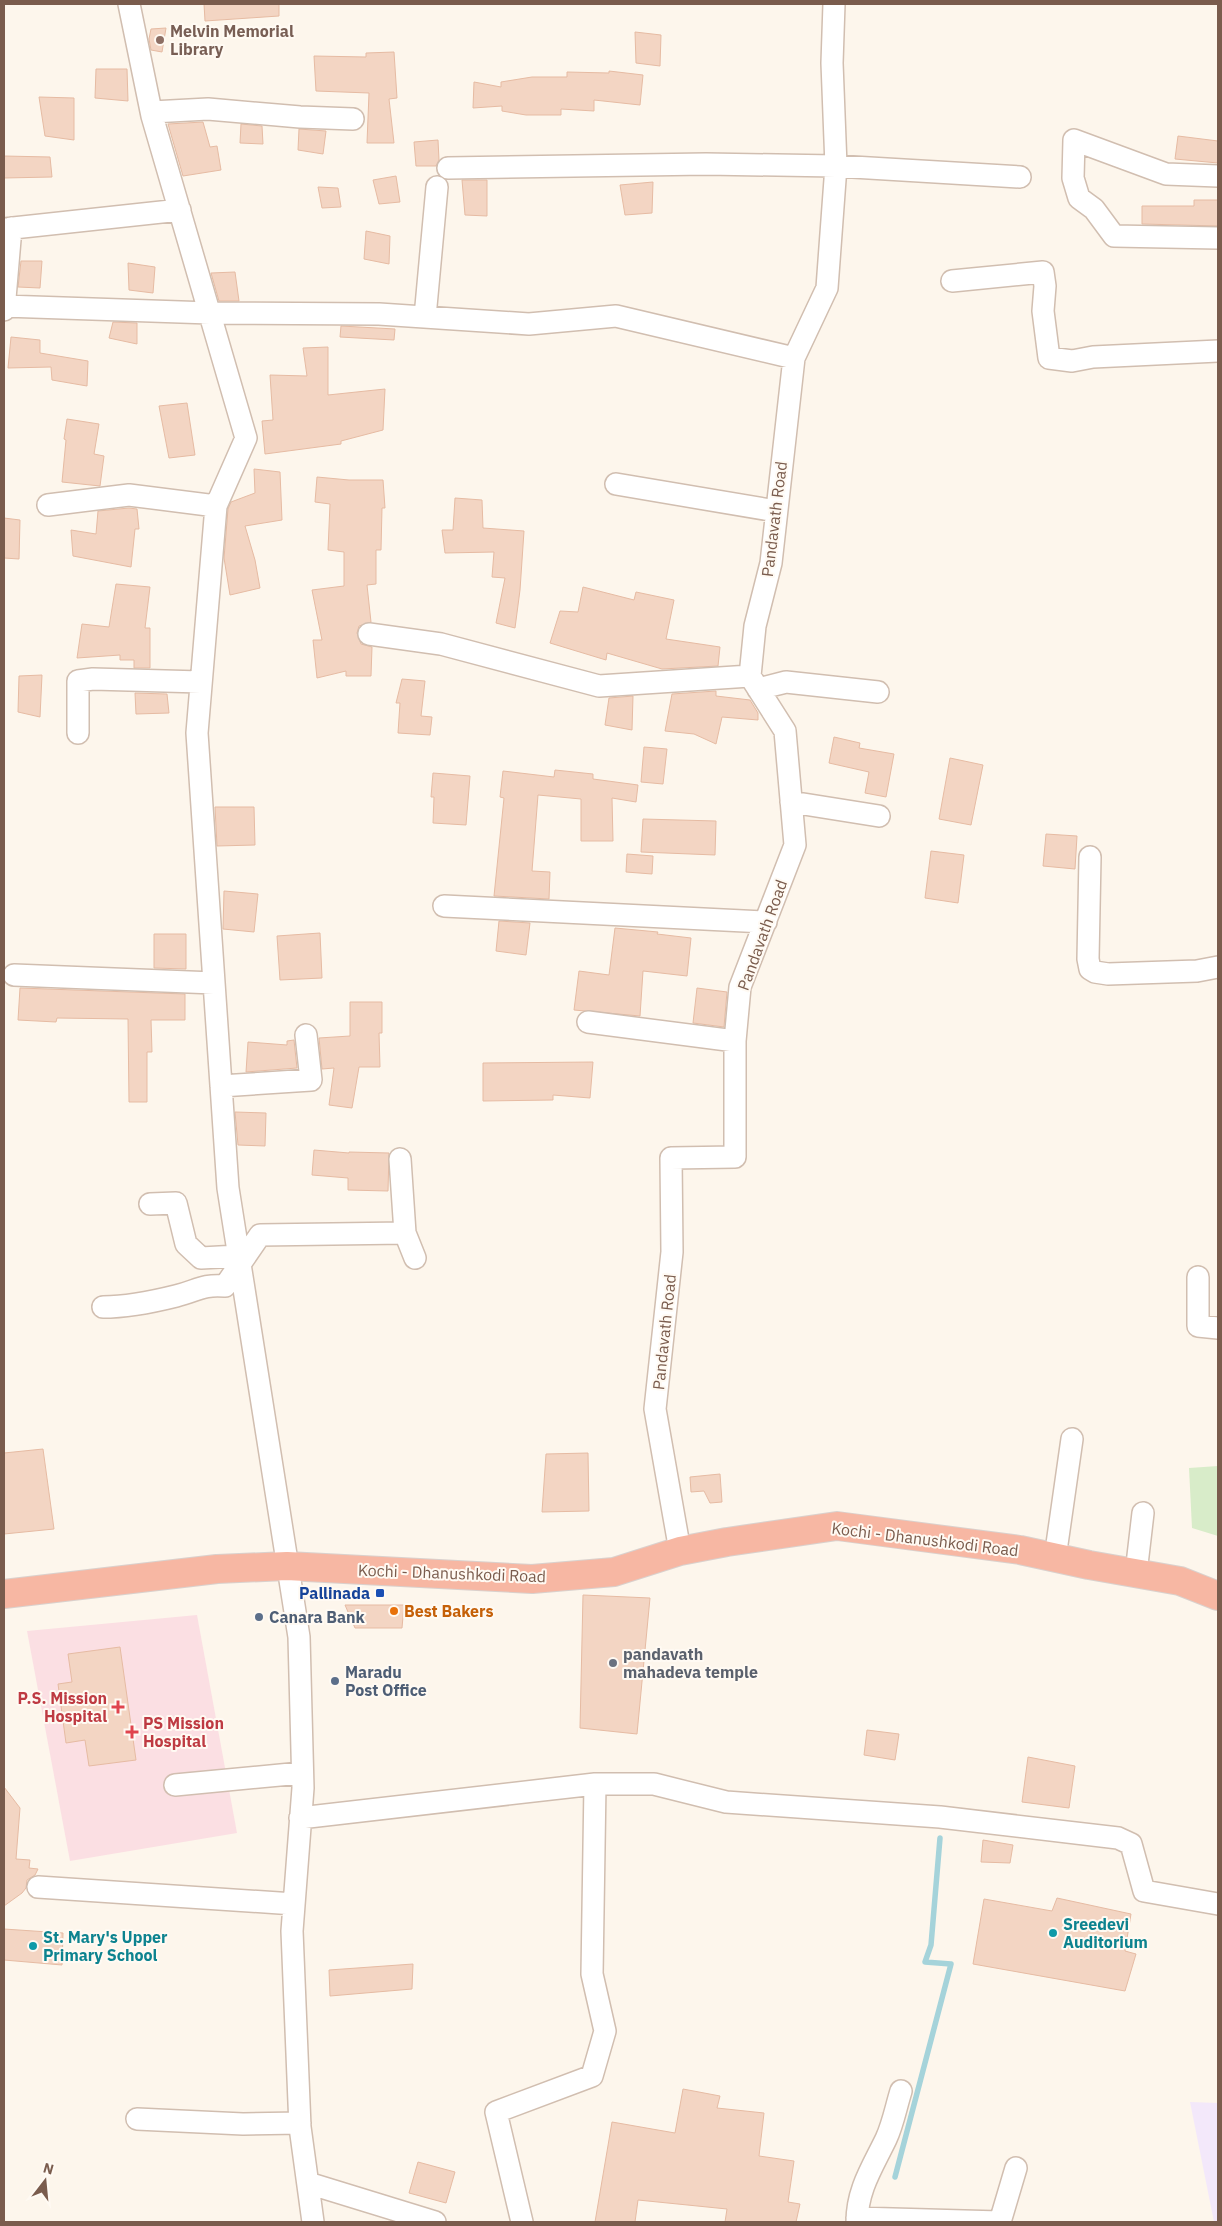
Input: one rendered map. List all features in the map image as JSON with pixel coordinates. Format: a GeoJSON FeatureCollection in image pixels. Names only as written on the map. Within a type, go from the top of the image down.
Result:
{"type":"FeatureCollection","features":[{"type":"Feature","properties":{"kind":"highway","name":"Kochi - Dhanushkodi Road"},"geometry":{"type":"LineString","coordinates":[[4,1594],[217,1569],[287,1566],[532,1579],[614,1572],[680,1552],[727,1542],[837,1526],[1020,1550],[1180,1581],[1218,1596]]}},
{"type":"Feature","properties":{"kind":"street"},"geometry":{"type":"LineString","coordinates":[[129,4],[152,112],[246,438],[216,506],[197,733],[228,1188],[298,1637],[301,1773],[303,1788],[292,1931],[300,2123],[313,2222]]}},
{"type":"Feature","properties":{"kind":"street","name":"Pandavath Road"},"geometry":{"type":"LineString","coordinates":[[680,1552],[655,1409],[672,1252],[671,1158],[735,1157],[735,1041],[740,987],[795,845],[785,731],[754,683],[755,626],[771,563],[794,358],[826,288],[836,166],[832,63],[834,4]]}},
{"type":"Feature","properties":{"kind":"street"},"geometry":{"type":"LineString","coordinates":[[152,112],[208,109],[300,117],[353,119]]}},
{"type":"Feature","properties":{"kind":"street"},"geometry":{"type":"LineString","coordinates":[[1218,176],[1166,174],[1074,140],[1073,178],[1079,198],[1094,209],[1114,236],[1218,238]]}},
{"type":"Feature","properties":{"kind":"street"},"geometry":{"type":"LineString","coordinates":[[448,168],[706,164],[836,166],[1020,176]]}},
{"type":"Feature","properties":{"kind":"street"},"geometry":{"type":"LineString","coordinates":[[425,317],[437,188]]}},
{"type":"Feature","properties":{"kind":"street"},"geometry":{"type":"LineString","coordinates":[[4,310],[7,228],[180,210]]}},
{"type":"Feature","properties":{"kind":"street"},"geometry":{"type":"LineString","coordinates":[[952,282],[1043,272],[1045,286],[1043,311],[1048,358],[1072,361],[1093,357],[1218,351]]}},
{"type":"Feature","properties":{"kind":"street"},"geometry":{"type":"LineString","coordinates":[[4,306],[210,313],[379,314],[529,324],[616,316],[794,358]]}},
{"type":"Feature","properties":{"kind":"street"},"geometry":{"type":"LineString","coordinates":[[616,484],[776,511]]}},
{"type":"Feature","properties":{"kind":"street"},"geometry":{"type":"LineString","coordinates":[[48,505],[129,494],[216,506]]}},
{"type":"Feature","properties":{"kind":"street"},"geometry":{"type":"LineString","coordinates":[[369,634],[441,644],[599,686],[786,682],[878,692]]}},
{"type":"Feature","properties":{"kind":"street"},"geometry":{"type":"LineString","coordinates":[[78,733],[78,681],[93,679],[201,682]]}},
{"type":"Feature","properties":{"kind":"street"},"geometry":{"type":"LineString","coordinates":[[791,802],[879,816]]}},
{"type":"Feature","properties":{"kind":"street"},"geometry":{"type":"LineString","coordinates":[[1090,857],[1088,958],[1090,969],[1095,972],[1108,974],[1197,971],[1218,967]]}},
{"type":"Feature","properties":{"kind":"street"},"geometry":{"type":"LineString","coordinates":[[444,906],[766,922]]}},
{"type":"Feature","properties":{"kind":"street"},"geometry":{"type":"LineString","coordinates":[[14,975],[214,983]]}},
{"type":"Feature","properties":{"kind":"street"},"geometry":{"type":"LineString","coordinates":[[588,1022],[735,1041]]}},
{"type":"Feature","properties":{"kind":"street"},"geometry":{"type":"LineString","coordinates":[[221,1086],[311,1080],[306,1035]]}},
{"type":"Feature","properties":{"kind":"street"},"geometry":{"type":"LineString","coordinates":[[400,1159],[405,1232],[415,1258]]}},
{"type":"Feature","properties":{"kind":"street"},"geometry":{"type":"LineString","coordinates":[[150,1204],[176,1203],[186,1244],[201,1258],[239,1261]]}},
{"type":"Feature","properties":{"kind":"street"},"geometry":{"type":"LineString","coordinates":[[103,1307],[128,1308],[179,1295],[207,1285],[225,1286],[239,1261],[260,1235],[405,1232]]}},
{"type":"Feature","properties":{"kind":"street"},"geometry":{"type":"LineString","coordinates":[[1198,1276],[1198,1326],[1218,1328]]}},
{"type":"Feature","properties":{"kind":"street"},"geometry":{"type":"LineString","coordinates":[[1055,1558],[1072,1438]]}},
{"type":"Feature","properties":{"kind":"street"},"geometry":{"type":"LineString","coordinates":[[1136,1573],[1143,1513]]}},
{"type":"Feature","properties":{"kind":"street"},"geometry":{"type":"LineString","coordinates":[[175,1785],[301,1773]]}},
{"type":"Feature","properties":{"kind":"street"},"geometry":{"type":"LineString","coordinates":[[300,1818],[595,1784],[654,1784],[726,1802],[940,1817],[1118,1838],[1131,1844],[1144,1891],[1218,1904]]}},
{"type":"Feature","properties":{"kind":"street"},"geometry":{"type":"LineString","coordinates":[[522,2222],[496,2112],[592,2076],[605,2031],[592,1974],[595,1784]]}},
{"type":"Feature","properties":{"kind":"street"},"geometry":{"type":"LineString","coordinates":[[38,1887],[294,1904]]}},
{"type":"Feature","properties":{"kind":"street"},"geometry":{"type":"LineString","coordinates":[[901,2091],[886,2138],[862,2187],[858,2202],[857,2220],[1000,2222],[1016,2168]]}},
{"type":"Feature","properties":{"kind":"street"},"geometry":{"type":"LineString","coordinates":[[137,2119],[243,2124],[300,2123]]}},
{"type":"Feature","properties":{"kind":"street"},"geometry":{"type":"LineString","coordinates":[[308,2183],[435,2222]]}},
{"type":"Feature","properties":{"kind":"shaded area","name":"PS Mission Hospital"},"geometry":{"type":"Polygon","coordinates":[[[197,1615],[237,1833],[70,1861],[27,1631],[197,1615]]]}},
{"type":"Feature","properties":{"kind":"shaded area"},"geometry":{"type":"Polygon","coordinates":[[[1190,2102],[1218,2103],[1218,2222],[1214,2222],[1190,2102]]]}},
{"type":"Feature","properties":{"kind":"green space"},"geometry":{"type":"Polygon","coordinates":[[[1218,1466],[1218,1536],[1192,1528],[1189,1468],[1218,1466]]]}},
{"type":"Feature","properties":{"kind":"building"},"geometry":{"type":"Polygon","coordinates":[[[204,4],[279,4],[279,16],[205,21],[204,4]]]}},
{"type":"Feature","properties":{"kind":"building"},"geometry":{"type":"Polygon","coordinates":[[[166,28],[162,52],[151,50],[149,39],[151,29],[166,28]]]}},
{"type":"Feature","properties":{"kind":"building"},"geometry":{"type":"Polygon","coordinates":[[[635,32],[661,35],[660,66],[636,63],[635,32]]]}},
{"type":"Feature","properties":{"kind":"building"},"geometry":{"type":"Polygon","coordinates":[[[394,52],[397,98],[389,99],[394,143],[367,143],[369,93],[316,91],[314,56],[366,57],[366,53],[394,52]]]}},
{"type":"Feature","properties":{"kind":"building"},"geometry":{"type":"Polygon","coordinates":[[[96,69],[127,69],[128,101],[95,98],[96,69]]]}},
{"type":"Feature","properties":{"kind":"building"},"geometry":{"type":"Polygon","coordinates":[[[609,71],[643,75],[640,105],[594,100],[594,111],[561,109],[561,115],[526,115],[502,111],[502,106],[473,108],[474,82],[501,87],[501,82],[532,77],[567,77],[567,72],[609,73],[609,71]]]}},
{"type":"Feature","properties":{"kind":"building"},"geometry":{"type":"Polygon","coordinates":[[[39,97],[74,98],[74,140],[45,136],[39,97]]]}},
{"type":"Feature","properties":{"kind":"building"},"geometry":{"type":"Polygon","coordinates":[[[203,122],[210,147],[217,146],[221,170],[183,176],[168,124],[203,122]]]}},
{"type":"Feature","properties":{"kind":"building"},"geometry":{"type":"Polygon","coordinates":[[[241,124],[262,126],[263,144],[240,143],[241,124]]]}},
{"type":"Feature","properties":{"kind":"building"},"geometry":{"type":"Polygon","coordinates":[[[299,129],[326,131],[323,154],[298,150],[299,129]]]}},
{"type":"Feature","properties":{"kind":"building"},"geometry":{"type":"Polygon","coordinates":[[[1178,136],[1218,141],[1218,163],[1175,159],[1178,136]]]}},
{"type":"Feature","properties":{"kind":"building"},"geometry":{"type":"Polygon","coordinates":[[[438,140],[439,160],[436,166],[416,166],[414,142],[438,140]]]}},
{"type":"Feature","properties":{"kind":"building"},"geometry":{"type":"Polygon","coordinates":[[[4,156],[50,157],[52,177],[4,178],[4,156]]]}},
{"type":"Feature","properties":{"kind":"building"},"geometry":{"type":"Polygon","coordinates":[[[396,176],[400,202],[379,204],[373,180],[396,176]]]}},
{"type":"Feature","properties":{"kind":"building"},"geometry":{"type":"Polygon","coordinates":[[[462,180],[487,180],[487,216],[465,215],[462,180]]]}},
{"type":"Feature","properties":{"kind":"building"},"geometry":{"type":"Polygon","coordinates":[[[653,182],[652,213],[625,215],[620,185],[653,182]]]}},
{"type":"Feature","properties":{"kind":"building"},"geometry":{"type":"Polygon","coordinates":[[[318,187],[338,188],[341,207],[322,208],[318,187]]]}},
{"type":"Feature","properties":{"kind":"building"},"geometry":{"type":"Polygon","coordinates":[[[1194,200],[1218,200],[1218,226],[1142,224],[1142,206],[1194,206],[1194,200]]]}},
{"type":"Feature","properties":{"kind":"building"},"geometry":{"type":"Polygon","coordinates":[[[366,231],[390,236],[389,264],[364,259],[366,231]]]}},
{"type":"Feature","properties":{"kind":"building"},"geometry":{"type":"Polygon","coordinates":[[[21,261],[42,261],[40,288],[18,287],[21,261]]]}},
{"type":"Feature","properties":{"kind":"building"},"geometry":{"type":"Polygon","coordinates":[[[128,263],[155,267],[153,293],[129,290],[128,263]]]}},
{"type":"Feature","properties":{"kind":"building"},"geometry":{"type":"Polygon","coordinates":[[[235,272],[239,301],[219,301],[211,273],[235,272]]]}},
{"type":"Feature","properties":{"kind":"building"},"geometry":{"type":"Polygon","coordinates":[[[113,322],[137,323],[137,344],[109,338],[113,322]]]}},
{"type":"Feature","properties":{"kind":"building"},"geometry":{"type":"Polygon","coordinates":[[[341,326],[395,329],[394,340],[340,337],[341,326]]]}},
{"type":"Feature","properties":{"kind":"building"},"geometry":{"type":"Polygon","coordinates":[[[11,337],[40,340],[40,353],[88,361],[87,386],[52,380],[51,367],[8,368],[11,337]]]}},
{"type":"Feature","properties":{"kind":"building"},"geometry":{"type":"Polygon","coordinates":[[[328,347],[328,395],[385,389],[383,430],[341,441],[341,444],[265,454],[262,421],[273,420],[270,375],[307,376],[303,348],[328,347]]]}},
{"type":"Feature","properties":{"kind":"building"},"geometry":{"type":"Polygon","coordinates":[[[187,403],[195,455],[169,458],[159,406],[187,403]]]}},
{"type":"Feature","properties":{"kind":"building"},"geometry":{"type":"Polygon","coordinates":[[[67,419],[99,424],[94,454],[104,456],[100,486],[62,482],[67,419]]]}},
{"type":"Feature","properties":{"kind":"building"},"geometry":{"type":"Polygon","coordinates":[[[254,469],[280,472],[282,520],[245,526],[255,560],[260,588],[230,595],[224,558],[228,509],[231,502],[255,493],[254,469]]]}},
{"type":"Feature","properties":{"kind":"building"},"geometry":{"type":"Polygon","coordinates":[[[317,477],[349,480],[383,480],[385,508],[382,508],[381,550],[376,550],[376,584],[367,585],[371,622],[359,626],[357,633],[361,644],[372,647],[371,676],[346,676],[346,671],[317,678],[313,640],[322,640],[312,590],[344,586],[344,552],[328,550],[330,504],[315,502],[317,477]]]}},
{"type":"Feature","properties":{"kind":"building"},"geometry":{"type":"Polygon","coordinates":[[[455,498],[482,500],[483,528],[524,531],[515,628],[496,623],[505,578],[492,577],[494,552],[445,553],[442,530],[453,530],[455,498]]]}},
{"type":"Feature","properties":{"kind":"building"},"geometry":{"type":"Polygon","coordinates":[[[137,509],[139,529],[135,529],[131,567],[73,556],[71,530],[96,534],[98,511],[137,509]]]}},
{"type":"Feature","properties":{"kind":"building"},"geometry":{"type":"Polygon","coordinates":[[[4,518],[20,520],[19,559],[4,558],[4,518]]]}},
{"type":"Feature","properties":{"kind":"building"},"geometry":{"type":"Polygon","coordinates":[[[116,584],[150,587],[145,628],[150,628],[150,668],[134,668],[134,660],[120,660],[120,655],[77,658],[82,624],[109,627],[116,584]]]}},
{"type":"Feature","properties":{"kind":"building"},"geometry":{"type":"Polygon","coordinates":[[[583,587],[634,600],[636,592],[674,600],[666,639],[720,647],[718,666],[662,669],[607,653],[606,660],[550,643],[560,611],[578,612],[583,587]]]}},
{"type":"Feature","properties":{"kind":"building"},"geometry":{"type":"Polygon","coordinates":[[[42,675],[40,717],[18,712],[19,676],[42,675]]]}},
{"type":"Feature","properties":{"kind":"building"},"geometry":{"type":"Polygon","coordinates":[[[402,679],[425,681],[421,716],[432,717],[430,735],[398,733],[400,703],[396,703],[402,679]]]}},
{"type":"Feature","properties":{"kind":"building"},"geometry":{"type":"Polygon","coordinates":[[[716,691],[716,696],[750,700],[758,713],[758,720],[722,717],[716,744],[694,734],[665,731],[672,694],[716,691]]]}},
{"type":"Feature","properties":{"kind":"building"},"geometry":{"type":"Polygon","coordinates":[[[135,693],[167,694],[169,713],[136,714],[135,693]]]}},
{"type":"Feature","properties":{"kind":"building"},"geometry":{"type":"Polygon","coordinates":[[[633,696],[632,730],[605,725],[609,698],[633,696]]]}},
{"type":"Feature","properties":{"kind":"building"},"geometry":{"type":"Polygon","coordinates":[[[834,737],[860,743],[859,748],[894,754],[886,797],[865,793],[869,772],[829,763],[834,737]]]}},
{"type":"Feature","properties":{"kind":"building"},"geometry":{"type":"Polygon","coordinates":[[[644,747],[667,749],[663,784],[641,782],[644,747]]]}},
{"type":"Feature","properties":{"kind":"building"},"geometry":{"type":"Polygon","coordinates":[[[950,758],[983,765],[971,825],[939,819],[950,758]]]}},
{"type":"Feature","properties":{"kind":"building"},"geometry":{"type":"Polygon","coordinates":[[[555,770],[593,774],[593,779],[638,785],[636,802],[612,798],[613,841],[581,841],[581,799],[538,795],[532,871],[550,872],[549,899],[494,896],[504,798],[500,797],[503,771],[554,777],[555,770]]]}},
{"type":"Feature","properties":{"kind":"building"},"geometry":{"type":"Polygon","coordinates":[[[433,773],[470,776],[466,825],[433,823],[434,797],[431,797],[433,773]]]}},
{"type":"Feature","properties":{"kind":"building"},"geometry":{"type":"Polygon","coordinates":[[[215,807],[254,807],[255,845],[217,846],[215,807]]]}},
{"type":"Feature","properties":{"kind":"building"},"geometry":{"type":"Polygon","coordinates":[[[643,819],[716,821],[715,855],[641,852],[643,819]]]}},
{"type":"Feature","properties":{"kind":"building"},"geometry":{"type":"Polygon","coordinates":[[[1046,834],[1077,836],[1075,869],[1043,866],[1046,834]]]}},
{"type":"Feature","properties":{"kind":"building"},"geometry":{"type":"Polygon","coordinates":[[[931,851],[964,855],[958,903],[925,898],[931,851]]]}},
{"type":"Feature","properties":{"kind":"building"},"geometry":{"type":"Polygon","coordinates":[[[627,854],[653,856],[652,874],[626,872],[627,854]]]}},
{"type":"Feature","properties":{"kind":"building"},"geometry":{"type":"Polygon","coordinates":[[[224,891],[258,894],[254,932],[223,929],[224,891]]]}},
{"type":"Feature","properties":{"kind":"building"},"geometry":{"type":"Polygon","coordinates":[[[499,921],[530,923],[526,955],[496,951],[499,921]]]}},
{"type":"Feature","properties":{"kind":"building"},"geometry":{"type":"Polygon","coordinates":[[[615,928],[658,932],[657,934],[691,938],[687,976],[643,971],[640,1016],[574,1010],[579,971],[609,975],[615,928]]]}},
{"type":"Feature","properties":{"kind":"building"},"geometry":{"type":"Polygon","coordinates":[[[320,933],[322,978],[280,980],[277,936],[320,933]]]}},
{"type":"Feature","properties":{"kind":"building"},"geometry":{"type":"Polygon","coordinates":[[[154,934],[186,934],[186,969],[154,968],[154,934]]]}},
{"type":"Feature","properties":{"kind":"building"},"geometry":{"type":"Polygon","coordinates":[[[20,988],[185,994],[185,1020],[151,1020],[152,1052],[147,1052],[147,1102],[129,1102],[128,1019],[57,1018],[56,1022],[18,1020],[20,988]]]}},
{"type":"Feature","properties":{"kind":"building"},"geometry":{"type":"Polygon","coordinates":[[[697,988],[727,992],[724,1027],[693,1023],[697,988]]]}},
{"type":"Feature","properties":{"kind":"building"},"geometry":{"type":"Polygon","coordinates":[[[350,1002],[382,1002],[382,1033],[379,1033],[380,1067],[359,1067],[352,1108],[329,1105],[334,1068],[322,1069],[319,1038],[350,1036],[350,1002]]]}},
{"type":"Feature","properties":{"kind":"building"},"geometry":{"type":"Polygon","coordinates":[[[294,1040],[297,1068],[246,1072],[248,1042],[287,1045],[287,1041],[294,1040]]]}},
{"type":"Feature","properties":{"kind":"building"},"geometry":{"type":"Polygon","coordinates":[[[593,1062],[590,1098],[553,1095],[553,1100],[483,1101],[483,1063],[593,1062]]]}},
{"type":"Feature","properties":{"kind":"building"},"geometry":{"type":"Polygon","coordinates":[[[235,1112],[266,1113],[265,1146],[238,1145],[235,1112]]]}},
{"type":"Feature","properties":{"kind":"building"},"geometry":{"type":"Polygon","coordinates":[[[314,1150],[349,1153],[389,1153],[388,1191],[348,1190],[348,1178],[312,1175],[314,1150]]]}},
{"type":"Feature","properties":{"kind":"building"},"geometry":{"type":"Polygon","coordinates":[[[43,1449],[54,1529],[4,1534],[4,1453],[43,1449]]]}},
{"type":"Feature","properties":{"kind":"building"},"geometry":{"type":"Polygon","coordinates":[[[588,1453],[589,1511],[542,1512],[546,1454],[588,1453]]]}},
{"type":"Feature","properties":{"kind":"building"},"geometry":{"type":"Polygon","coordinates":[[[720,1474],[722,1502],[710,1503],[704,1491],[691,1492],[690,1477],[720,1474]]]}},
{"type":"Feature","properties":{"kind":"building","name":"pandavath mahadeva temple"},"geometry":{"type":"Polygon","coordinates":[[[583,1595],[650,1598],[637,1734],[580,1728],[583,1595]]]}},
{"type":"Feature","properties":{"kind":"building"},"geometry":{"type":"Polygon","coordinates":[[[345,1605],[404,1605],[402,1628],[355,1628],[345,1605]]]}},
{"type":"Feature","properties":{"kind":"building"},"geometry":{"type":"Polygon","coordinates":[[[120,1647],[136,1760],[89,1766],[85,1740],[66,1743],[58,1684],[72,1682],[68,1654],[120,1647]]]}},
{"type":"Feature","properties":{"kind":"building"},"geometry":{"type":"Polygon","coordinates":[[[867,1730],[899,1734],[895,1760],[864,1755],[867,1730]]]}},
{"type":"Feature","properties":{"kind":"building"},"geometry":{"type":"Polygon","coordinates":[[[1028,1757],[1075,1766],[1069,1808],[1022,1802],[1028,1757]]]}},
{"type":"Feature","properties":{"kind":"building"},"geometry":{"type":"Polygon","coordinates":[[[4,1787],[20,1808],[16,1859],[30,1860],[29,1868],[38,1869],[35,1875],[27,1880],[26,1888],[22,1893],[4,1906],[4,1787]]]}},
{"type":"Feature","properties":{"kind":"building"},"geometry":{"type":"Polygon","coordinates":[[[983,1840],[1013,1845],[1010,1863],[981,1862],[983,1840]]]}},
{"type":"Feature","properties":{"kind":"building","name":"Sreedevi Auditorium"},"geometry":{"type":"Polygon","coordinates":[[[1057,1898],[1131,1914],[1125,1951],[1136,1954],[1125,1991],[973,1964],[984,1899],[1052,1911],[1057,1898]]]}},
{"type":"Feature","properties":{"kind":"building","name":"St. Mary's Upper Primary School"},"geometry":{"type":"Polygon","coordinates":[[[4,1929],[63,1933],[62,1965],[4,1960],[4,1929]]]}},
{"type":"Feature","properties":{"kind":"building"},"geometry":{"type":"Polygon","coordinates":[[[413,1964],[412,1989],[330,1996],[329,1970],[413,1964]]]}},
{"type":"Feature","properties":{"kind":"building"},"geometry":{"type":"Polygon","coordinates":[[[683,2089],[720,2096],[717,2108],[764,2113],[759,2156],[794,2161],[788,2202],[800,2204],[796,2222],[725,2222],[727,2209],[638,2200],[635,2222],[595,2222],[612,2122],[675,2133],[683,2089]]]}},
{"type":"Feature","properties":{"kind":"building"},"geometry":{"type":"Polygon","coordinates":[[[418,2162],[455,2172],[446,2203],[409,2193],[418,2162]]]}},
{"type":"Feature","properties":{"kind":"waterway"},"geometry":{"type":"LineString","coordinates":[[895,2177],[951,1964],[925,1962],[931,1945],[940,1838]]}},
{"type":"Feature","properties":{"kind":"place","name":"Melvin Memorial Library"},"geometry":{"type":"Point","coordinates":[160,40]}},
{"type":"Feature","properties":{"kind":"place","name":"Pallinada"},"geometry":{"type":"Point","coordinates":[380,1593]}},
{"type":"Feature","properties":{"kind":"place","name":"Best Bakers"},"geometry":{"type":"Point","coordinates":[394,1611]}},
{"type":"Feature","properties":{"kind":"place","name":"Canara Bank"},"geometry":{"type":"Point","coordinates":[259,1617]}},
{"type":"Feature","properties":{"kind":"place","name":"pandavath mahadeva temple"},"geometry":{"type":"Point","coordinates":[613,1663]}},
{"type":"Feature","properties":{"kind":"place","name":"Maradu Post Office"},"geometry":{"type":"Point","coordinates":[335,1681]}},
{"type":"Feature","properties":{"kind":"place","name":"P.S. Mission Hospital"},"geometry":{"type":"Point","coordinates":[118,1707]}},
{"type":"Feature","properties":{"kind":"place","name":"PS Mission Hospital"},"geometry":{"type":"Point","coordinates":[132,1732]}},
{"type":"Feature","properties":{"kind":"place","name":"Sreedevi Auditorium"},"geometry":{"type":"Point","coordinates":[1053,1933]}},
{"type":"Feature","properties":{"kind":"place","name":"St. Mary's Upper Primary School"},"geometry":{"type":"Point","coordinates":[33,1946]}}]}
